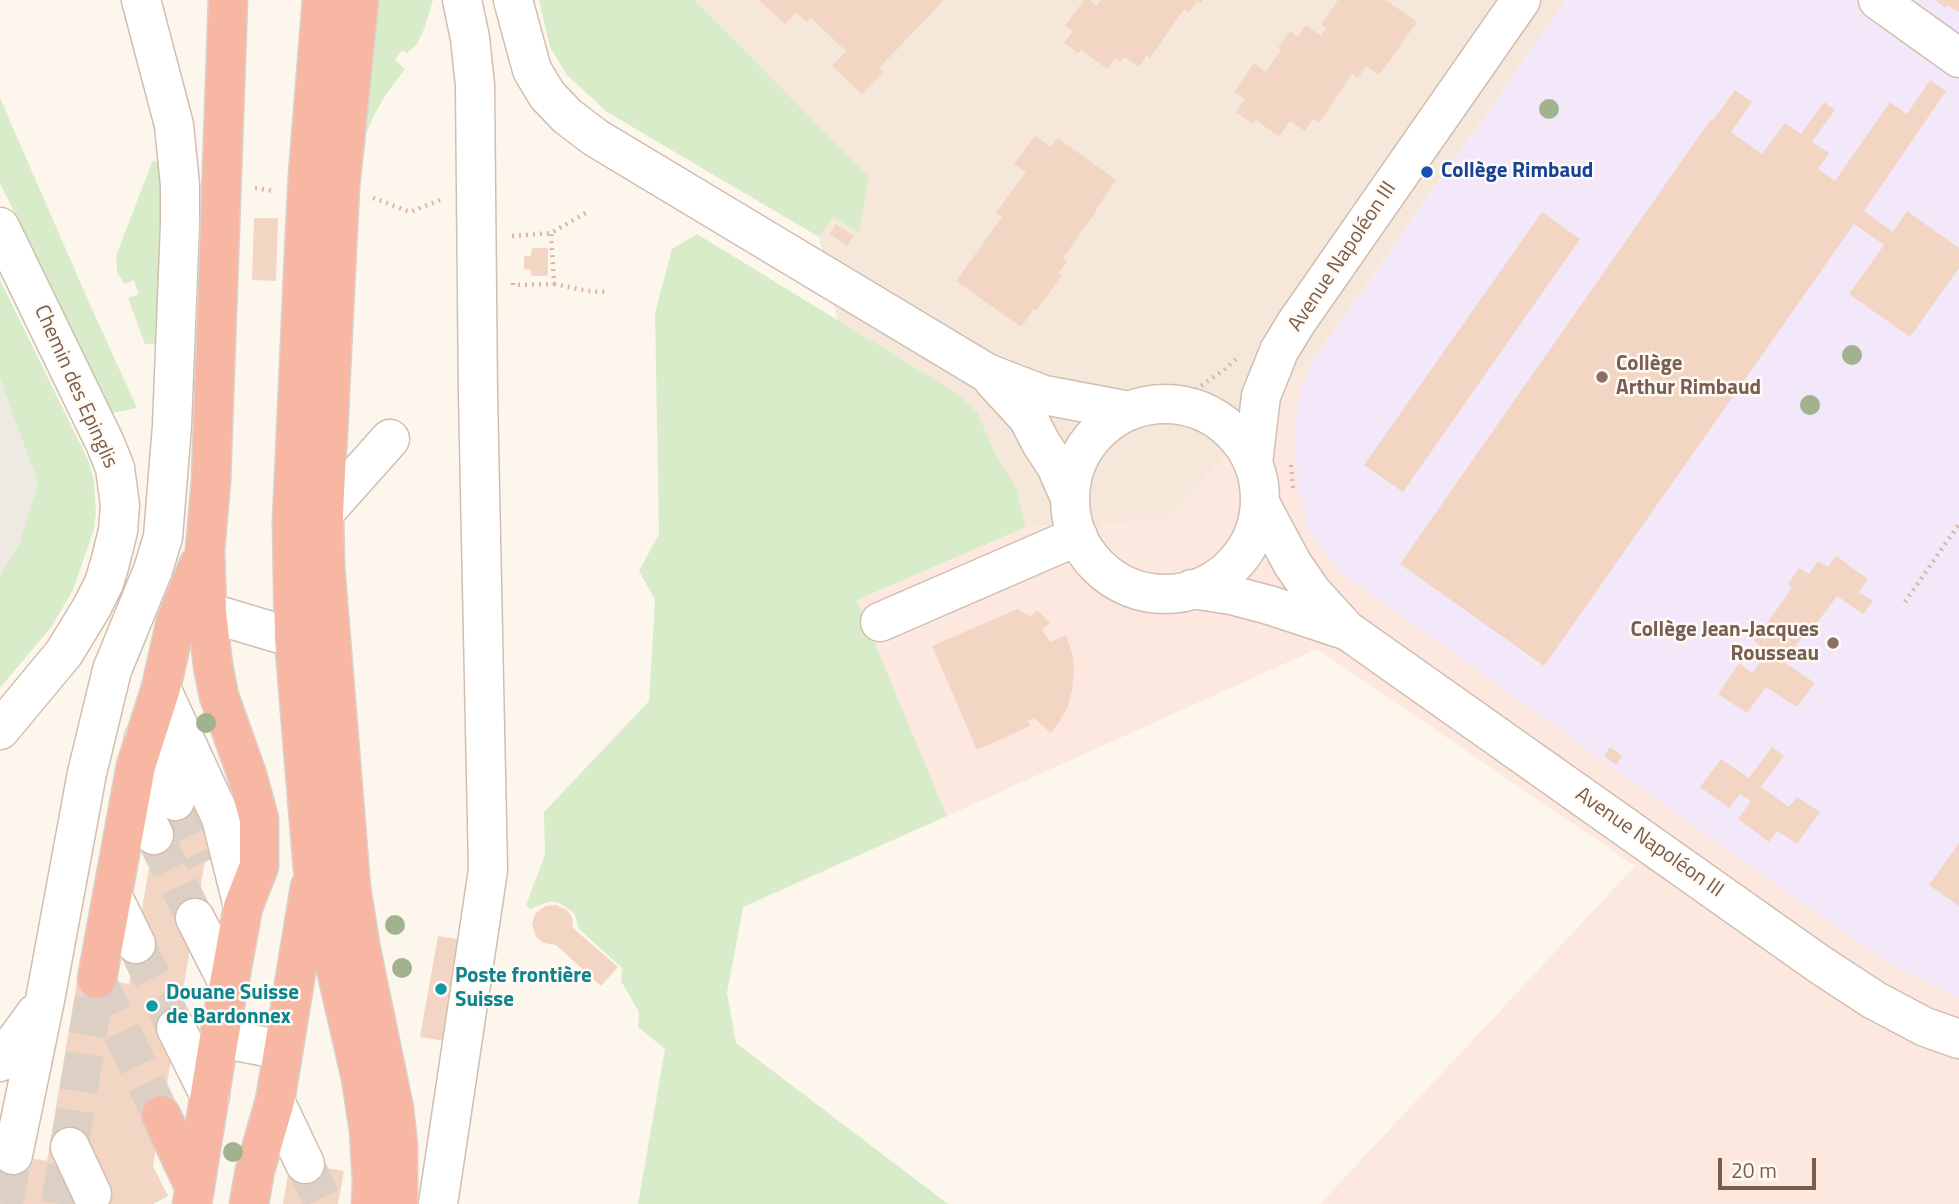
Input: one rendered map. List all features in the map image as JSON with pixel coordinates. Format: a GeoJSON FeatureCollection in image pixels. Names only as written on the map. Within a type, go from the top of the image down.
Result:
{"type":"FeatureCollection","features":[{"type":"Feature","properties":{"kind":"highway"},"geometry":{"type":"LineString","coordinates":[[194,1196],[241,919],[259,866],[259,819],[247,775],[219,696],[207,612],[205,550],[211,481],[228,0]]}},
{"type":"Feature","properties":{"kind":"highway"},"geometry":{"type":"LineString","coordinates":[[322,0],[307,175],[292,522],[294,638],[313,869],[362,1078],[369,1130],[371,1204]]}},
{"type":"Feature","properties":{"kind":"highway"},"geometry":{"type":"LineString","coordinates":[[359,0],[340,187],[324,513],[325,566],[351,888],[394,1109],[398,1146],[398,1204]]}},
{"type":"Feature","properties":{"kind":"highway"},"geometry":{"type":"LineString","coordinates":[[97,979],[144,739],[161,688],[176,621],[205,550]]}},
{"type":"Feature","properties":{"kind":"highway"},"geometry":{"type":"LineString","coordinates":[[249,1204],[254,1170],[275,1101],[313,869]]}},
{"type":"Feature","properties":{"kind":"highway"},"geometry":{"type":"LineString","coordinates":[[161,1115],[194,1196]]}},
{"type":"Feature","properties":{"kind":"street"},"geometry":{"type":"LineString","coordinates":[[13,1155],[88,773],[111,670],[153,570],[163,537],[172,426],[180,185],[171,112],[141,0]]}},
{"type":"Feature","properties":{"kind":"street"},"geometry":{"type":"LineString","coordinates":[[438,1204],[488,870],[478,395],[475,85],[470,38],[462,0]]}},
{"type":"Feature","properties":{"kind":"street"},"geometry":{"type":"LineString","coordinates":[[513,0],[532,70],[547,95],[566,116],[596,138],[986,373],[1044,395],[1144,408],[1190,408],[1218,421],[1239,439],[1253,463],[1260,489],[1277,497],[1242,555],[1220,576],[1192,589],[1162,594],[1132,587],[1105,572],[1089,556],[1073,523],[1070,498],[1074,472],[1085,449],[1103,427],[1116,418],[1144,408]]}},
{"type":"Feature","properties":{"kind":"street","name":"Avenue Napoléon III"},"geometry":{"type":"LineString","coordinates":[[1253,463],[1261,396],[1279,351],[1521,0]]}},
{"type":"Feature","properties":{"kind":"street"},"geometry":{"type":"LineString","coordinates":[[1878,0],[1959,58]]}},
{"type":"Feature","properties":{"kind":"street","name":"Chemin des Epinglis"},"geometry":{"type":"LineString","coordinates":[[0,227],[105,443],[115,468],[120,505],[118,531],[110,563],[92,607],[64,653],[0,730]]}},
{"type":"Feature","properties":{"kind":"street"},"geometry":{"type":"LineString","coordinates":[[986,373],[1028,418],[1056,466],[1070,498]]}},
{"type":"Feature","properties":{"kind":"street"},"geometry":{"type":"LineString","coordinates":[[324,513],[390,439]]}},
{"type":"Feature","properties":{"kind":"street","name":"Avenue Napoléon III"},"geometry":{"type":"LineString","coordinates":[[1277,497],[1292,563],[1311,592],[1348,631],[1819,964],[1925,1027],[1959,1039]]}},
{"type":"Feature","properties":{"kind":"street"},"geometry":{"type":"LineString","coordinates":[[880,622],[1078,536]]}},
{"type":"Feature","properties":{"kind":"street","name":"Avenue Napoléon III"},"geometry":{"type":"LineString","coordinates":[[1192,589],[1269,605],[1348,631]]}},
{"type":"Feature","properties":{"kind":"street"},"geometry":{"type":"LineString","coordinates":[[207,612],[294,638]]}},
{"type":"Feature","properties":{"kind":"street"},"geometry":{"type":"LineString","coordinates":[[161,688],[221,818],[241,919]]}},
{"type":"Feature","properties":{"kind":"street"},"geometry":{"type":"LineString","coordinates":[[144,739],[174,801]]}},
{"type":"Feature","properties":{"kind":"street"},"geometry":{"type":"LineString","coordinates":[[132,790],[154,835]]}},
{"type":"Feature","properties":{"kind":"street"},"geometry":{"type":"LineString","coordinates":[[205,862],[241,919]]}},
{"type":"Feature","properties":{"kind":"street"},"geometry":{"type":"LineString","coordinates":[[113,897],[136,944]]}},
{"type":"Feature","properties":{"kind":"street"},"geometry":{"type":"LineString","coordinates":[[195,918],[229,985]]}},
{"type":"Feature","properties":{"kind":"street"},"geometry":{"type":"LineString","coordinates":[[0,1062],[45,1000]]}},
{"type":"Feature","properties":{"kind":"street"},"geometry":{"type":"LineString","coordinates":[[0,1089],[45,1000]]}},
{"type":"Feature","properties":{"kind":"street"},"geometry":{"type":"LineString","coordinates":[[176,1028],[210,1096]]}},
{"type":"Feature","properties":{"kind":"street"},"geometry":{"type":"LineString","coordinates":[[219,1038],[283,1050]]}},
{"type":"Feature","properties":{"kind":"street"},"geometry":{"type":"LineString","coordinates":[[275,1101],[305,1164]]}},
{"type":"Feature","properties":{"kind":"street"},"geometry":{"type":"LineString","coordinates":[[70,1147],[92,1194]]}},
{"type":"Feature","properties":{"kind":"path"},"geometry":{"type":"LineString","coordinates":[[551,233],[554,284]]}},
{"type":"Feature","properties":{"kind":"path"},"geometry":{"type":"LineString","coordinates":[[512,236],[512,248]]}},
{"type":"Feature","properties":{"kind":"path"},"geometry":{"type":"LineString","coordinates":[[513,273],[513,285],[554,284],[607,292]]}},
{"type":"Feature","properties":{"kind":"path"},"geometry":{"type":"LineString","coordinates":[[1144,408],[1192,392],[1242,354]]}},
{"type":"Feature","properties":{"kind":"path"},"geometry":{"type":"LineString","coordinates":[[1277,497],[1291,458]]}},
{"type":"Feature","properties":{"kind":"path"},"geometry":{"type":"LineString","coordinates":[[1905,601],[1959,524]]}},
{"type":"Feature","properties":{"kind":"shaded area"},"geometry":{"type":"Polygon","coordinates":[[[695,0],[1566,0],[1323,345],[1166,521],[1026,527],[1016,488],[993,449],[978,413],[958,394],[838,322],[819,237],[833,217],[859,234],[869,177],[695,0]]]}},
{"type":"Feature","properties":{"kind":"shaded area"},"geometry":{"type":"Polygon","coordinates":[[[1566,0],[1959,0],[1959,1204],[1320,1204],[1635,866],[1317,649],[947,816],[857,600],[1026,527],[1166,521],[1323,345],[1566,0]]]}},
{"type":"Feature","properties":{"kind":"shaded area","name":"Collège Arthur Rimbaud"},"geometry":{"type":"Polygon","coordinates":[[[1566,0],[1859,0],[1876,12],[1879,24],[1896,37],[1905,36],[1959,75],[1959,997],[1885,960],[1343,574],[1317,544],[1307,525],[1297,480],[1295,420],[1301,391],[1312,363],[1566,0]]]}},
{"type":"Feature","properties":{"kind":"shaded area"},"geometry":{"type":"Polygon","coordinates":[[[1894,0],[1959,0],[1959,34],[1952,43],[1894,0]]]}},
{"type":"Feature","properties":{"kind":"shaded area"},"geometry":{"type":"Polygon","coordinates":[[[0,379],[38,483],[20,542],[0,576],[0,379]]]}},
{"type":"Feature","properties":{"kind":"green space"},"geometry":{"type":"Polygon","coordinates":[[[371,0],[433,0],[417,44],[407,53],[402,50],[395,60],[405,69],[373,117],[366,133],[365,153],[354,147],[371,0]]]}},
{"type":"Feature","properties":{"kind":"green space"},"geometry":{"type":"Polygon","coordinates":[[[539,0],[695,0],[869,177],[859,234],[833,217],[819,237],[607,112],[567,75],[550,47],[539,0]]]}},
{"type":"Feature","properties":{"kind":"green space"},"geometry":{"type":"Polygon","coordinates":[[[0,98],[137,408],[112,413],[0,183],[0,98]]]}},
{"type":"Feature","properties":{"kind":"green space"},"geometry":{"type":"Polygon","coordinates":[[[153,160],[162,165],[160,257],[155,344],[145,344],[128,298],[139,294],[134,280],[124,284],[117,272],[116,256],[153,160]]]}},
{"type":"Feature","properties":{"kind":"green space"},"geometry":{"type":"Polygon","coordinates":[[[697,234],[958,394],[978,413],[993,449],[1016,488],[1026,527],[857,600],[947,816],[743,907],[727,993],[736,1043],[948,1204],[638,1204],[665,1049],[638,1027],[639,1012],[621,981],[622,968],[579,929],[574,913],[551,901],[530,909],[526,905],[545,855],[544,812],[649,701],[655,600],[639,571],[659,534],[655,313],[672,249],[697,234]]]}},
{"type":"Feature","properties":{"kind":"green space"},"geometry":{"type":"Polygon","coordinates":[[[0,280],[88,460],[94,481],[96,512],[94,529],[73,590],[52,626],[0,688],[0,576],[20,542],[38,483],[0,379],[0,280]]]}},
{"type":"Feature","properties":{"kind":"building"},"geometry":{"type":"Polygon","coordinates":[[[759,0],[944,0],[879,68],[884,72],[862,94],[832,66],[846,51],[811,18],[807,22],[796,12],[785,24],[759,0]]]}},
{"type":"Feature","properties":{"kind":"building"},"geometry":{"type":"Polygon","coordinates":[[[1084,0],[1097,6],[1101,0],[1203,0],[1201,3],[1197,1],[1189,13],[1184,9],[1150,58],[1147,55],[1139,67],[1124,57],[1120,62],[1115,58],[1108,69],[1081,50],[1078,53],[1064,43],[1073,31],[1065,26],[1084,0]]]}},
{"type":"Feature","properties":{"kind":"building"},"geometry":{"type":"Polygon","coordinates":[[[1338,0],[1386,0],[1417,22],[1379,75],[1366,66],[1358,78],[1352,74],[1319,123],[1313,119],[1305,131],[1290,121],[1279,137],[1256,120],[1253,124],[1236,112],[1245,99],[1234,92],[1254,63],[1266,72],[1290,31],[1298,37],[1306,25],[1321,36],[1326,28],[1321,25],[1338,0]]]}},
{"type":"Feature","properties":{"kind":"building"},"geometry":{"type":"Polygon","coordinates":[[[1935,0],[1959,0],[1959,11],[1947,5],[1946,8],[1935,0]]]}},
{"type":"Feature","properties":{"kind":"building"},"geometry":{"type":"Polygon","coordinates":[[[1930,80],[1946,91],[1864,211],[1893,232],[1907,211],[1959,248],[1959,268],[1910,337],[1849,294],[1884,245],[1854,224],[1544,666],[1400,564],[1711,119],[1713,120],[1735,90],[1752,102],[1731,132],[1762,154],[1785,123],[1801,134],[1824,102],[1835,110],[1812,142],[1829,153],[1818,169],[1835,181],[1890,102],[1907,114],[1930,80]]]}},
{"type":"Feature","properties":{"kind":"building"},"geometry":{"type":"Polygon","coordinates":[[[1035,136],[1051,147],[1058,138],[1116,180],[1063,258],[1067,261],[1058,273],[1062,275],[1021,327],[956,281],[1002,217],[996,213],[1026,172],[1014,164],[1035,136]]]}},
{"type":"Feature","properties":{"kind":"building"},"geometry":{"type":"Polygon","coordinates":[[[1542,212],[1580,239],[1403,492],[1364,465],[1542,212]]]}},
{"type":"Feature","properties":{"kind":"building"},"geometry":{"type":"Polygon","coordinates":[[[254,218],[278,218],[276,281],[252,280],[254,218]]]}},
{"type":"Feature","properties":{"kind":"building"},"geometry":{"type":"Polygon","coordinates":[[[836,224],[854,236],[847,246],[830,234],[836,224]]]}},
{"type":"Feature","properties":{"kind":"building"},"geometry":{"type":"Polygon","coordinates":[[[532,248],[548,248],[548,276],[531,276],[531,270],[524,269],[524,256],[531,256],[532,248]]]}},
{"type":"Feature","properties":{"kind":"building"},"geometry":{"type":"Polygon","coordinates":[[[1836,556],[1868,579],[1859,592],[1873,601],[1863,614],[1837,596],[1784,662],[1815,683],[1797,707],[1766,687],[1747,713],[1718,694],[1739,663],[1752,673],[1767,652],[1754,641],[1792,588],[1788,584],[1799,568],[1809,574],[1818,561],[1828,567],[1836,556]]]}},
{"type":"Feature","properties":{"kind":"building"},"geometry":{"type":"Polygon","coordinates":[[[1017,609],[1031,617],[1037,610],[1050,623],[1042,629],[1050,642],[1066,635],[1073,656],[1074,673],[1068,706],[1051,733],[1034,718],[1028,721],[1030,726],[977,750],[932,646],[1017,609]]]}},
{"type":"Feature","properties":{"kind":"building"},"geometry":{"type":"Polygon","coordinates":[[[1610,747],[1622,756],[1616,765],[1604,756],[1610,747]]]}},
{"type":"Feature","properties":{"kind":"building"},"geometry":{"type":"Polygon","coordinates":[[[1772,747],[1784,756],[1761,787],[1789,807],[1797,797],[1820,812],[1797,844],[1777,831],[1769,842],[1738,819],[1751,801],[1740,794],[1729,808],[1700,787],[1721,759],[1749,778],[1772,747]]]}},
{"type":"Feature","properties":{"kind":"building","name":"Douane Suisse de Bardonnex"},"geometry":{"type":"Polygon","coordinates":[[[161,799],[214,808],[153,1166],[168,1196],[153,1204],[0,1204],[0,1153],[47,1161],[78,975],[129,984],[161,799]]]}},
{"type":"Feature","properties":{"kind":"building"},"geometry":{"type":"Polygon","coordinates":[[[1959,843],[1959,906],[1929,885],[1959,843]]]}},
{"type":"Feature","properties":{"kind":"building"},"geometry":{"type":"Polygon","coordinates":[[[556,905],[567,910],[572,917],[573,928],[618,967],[601,986],[556,945],[544,943],[536,937],[532,925],[535,914],[545,906],[556,905]]]}},
{"type":"Feature","properties":{"kind":"building","name":"Poste frontière Suisse"},"geometry":{"type":"Polygon","coordinates":[[[438,936],[462,940],[445,1041],[420,1037],[438,936]]]}},
{"type":"Feature","properties":{"kind":"building"},"geometry":{"type":"Polygon","coordinates":[[[290,1162],[344,1171],[338,1204],[283,1204],[290,1162]]]}},
{"type":"Feature","properties":{"kind":"tunnel"},"geometry":{"type":"LineString","coordinates":[[175,801],[205,862]]}},
{"type":"Feature","properties":{"kind":"tunnel"},"geometry":{"type":"LineString","coordinates":[[154,835],[195,918]]}},
{"type":"Feature","properties":{"kind":"tunnel"},"geometry":{"type":"LineString","coordinates":[[136,944],[176,1028]]}},
{"type":"Feature","properties":{"kind":"tunnel"},"geometry":{"type":"LineString","coordinates":[[60,1204],[97,979]]}},
{"type":"Feature","properties":{"kind":"tunnel"},"geometry":{"type":"LineString","coordinates":[[97,980],[161,1115]]}},
{"type":"Feature","properties":{"kind":"tunnel"},"geometry":{"type":"LineString","coordinates":[[4,1204],[13,1155]]}},
{"type":"Feature","properties":{"kind":"tunnel"},"geometry":{"type":"LineString","coordinates":[[305,1164],[324,1204]]}},
{"type":"Feature","properties":{"kind":"place","name":"Collège Rimbaud"},"geometry":{"type":"Point","coordinates":[1427,172]}},
{"type":"Feature","properties":{"kind":"place","name":"Collège Arthur Rimbaud"},"geometry":{"type":"Point","coordinates":[1602,377]}},
{"type":"Feature","properties":{"kind":"place","name":"Collège Jean-Jacques Rousseau"},"geometry":{"type":"Point","coordinates":[1833,643]}},
{"type":"Feature","properties":{"kind":"place","name":"Poste frontière Suisse"},"geometry":{"type":"Point","coordinates":[441,989]}},
{"type":"Feature","properties":{"kind":"place","name":"Douane Suisse de Bardonnex"},"geometry":{"type":"Point","coordinates":[152,1006]}}]}
